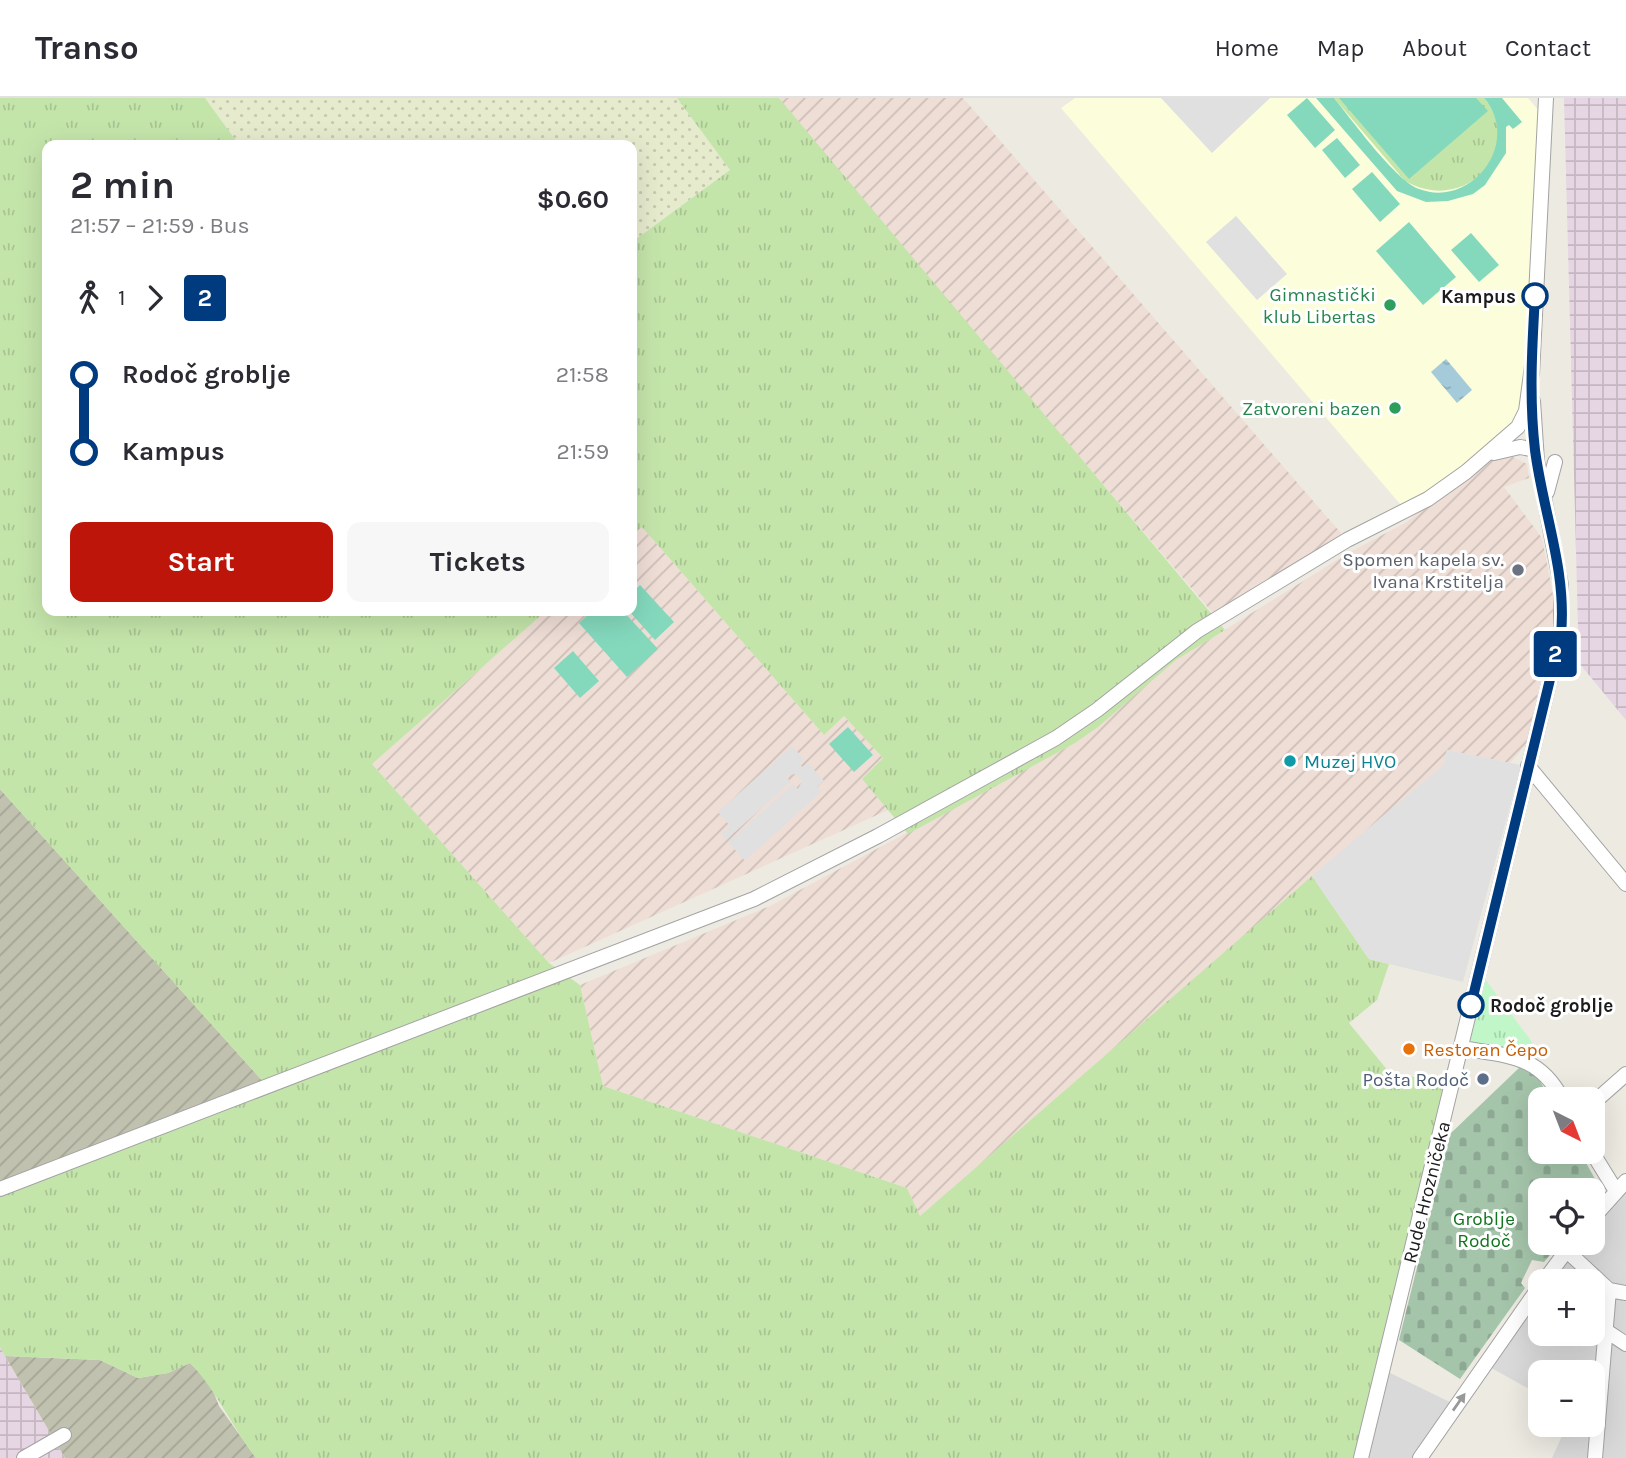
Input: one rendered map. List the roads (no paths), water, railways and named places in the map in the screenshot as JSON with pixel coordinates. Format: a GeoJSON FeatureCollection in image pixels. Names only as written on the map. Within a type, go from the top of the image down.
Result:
{"type":"FeatureCollection","features":[{"type":"Feature","properties":{"kind":"street"},"geometry":{"type":"LineString","coordinates":[[0,1189],[644,943],[776,888],[1056,738],[1097,710],[1197,631],[1324,553],[1428,499],[1510,436],[1526,411],[1532,366],[1546,98]]}},
{"type":"Feature","properties":{"kind":"street","name":"Rude Hrozničeka"},"geometry":{"type":"LineString","coordinates":[[1361,1458],[1561,634],[1563,611],[1535,443],[1532,366]]}},
{"type":"Feature","properties":{"kind":"street"},"geometry":{"type":"LineString","coordinates":[[1486,456],[1535,443],[1526,433],[1510,436]]}},
{"type":"Feature","properties":{"kind":"street"},"geometry":{"type":"LineString","coordinates":[[1546,508],[1547,485],[1555,462]]}},
{"type":"Feature","properties":{"kind":"street"},"geometry":{"type":"LineString","coordinates":[[1528,766],[1626,884]]}},
{"type":"Feature","properties":{"kind":"street"},"geometry":{"type":"LineString","coordinates":[[1461,1048],[1516,1057],[1536,1065],[1556,1087]]}},
{"type":"Feature","properties":{"kind":"street"},"geometry":{"type":"LineString","coordinates":[[1605,1093],[1626,1074]]}},
{"type":"Feature","properties":{"kind":"street"},"geometry":{"type":"LineString","coordinates":[[1602,1164],[1621,1186],[1605,1204]]}},
{"type":"Feature","properties":{"kind":"street"},"geometry":{"type":"LineString","coordinates":[[1553,1269],[1564,1255]]}},
{"type":"Feature","properties":{"kind":"street"},"geometry":{"type":"LineString","coordinates":[[1577,1255],[1609,1290],[1626,1293]]}},
{"type":"Feature","properties":{"kind":"street"},"geometry":{"type":"LineString","coordinates":[[1609,1290],[1605,1330],[1626,1344]]}},
{"type":"Feature","properties":{"kind":"street"},"geometry":{"type":"LineString","coordinates":[[1420,1458],[1528,1303]]}},
{"type":"Feature","properties":{"kind":"street"},"geometry":{"type":"LineString","coordinates":[[1595,1458],[1604,1346]]}},
{"type":"Feature","properties":{"kind":"street"},"geometry":{"type":"LineString","coordinates":[[24,1458],[64,1435]]}},
{"type":"Feature","properties":{"kind":"water"},"geometry":{"type":"Polygon","coordinates":[[[1446,359],[1472,390],[1457,403],[1431,372],[1446,359]]]}},
{"type":"Feature","properties":{"kind":"place","name":"Kampus"},"geometry":{"type":"Point","coordinates":[1535,296]}},
{"type":"Feature","properties":{"kind":"place","name":"Gimnastički klub Libertas"},"geometry":{"type":"Point","coordinates":[1390,305]}},
{"type":"Feature","properties":{"kind":"place","name":"Zatvoreni bazen"},"geometry":{"type":"Point","coordinates":[1395,408]}},
{"type":"Feature","properties":{"kind":"place","name":"Spomen kapela sv. Ivana Krstitelja"},"geometry":{"type":"Point","coordinates":[1518,570]}},
{"type":"Feature","properties":{"kind":"place","name":"Muzej HVO"},"geometry":{"type":"Point","coordinates":[1290,761]}},
{"type":"Feature","properties":{"kind":"place","name":"Rodoč groblje"},"geometry":{"type":"Point","coordinates":[1471,1005]}},
{"type":"Feature","properties":{"kind":"place","name":"Restoran Čepo"},"geometry":{"type":"Point","coordinates":[1409,1049]}},
{"type":"Feature","properties":{"kind":"place","name":"Pošta Rodoč"},"geometry":{"type":"Point","coordinates":[1483,1079]}},
{"type":"Feature","properties":{"kind":"park label","name":"Groblje Rodoč"},"geometry":{"type":"Point","coordinates":[1484,1229]}}]}
